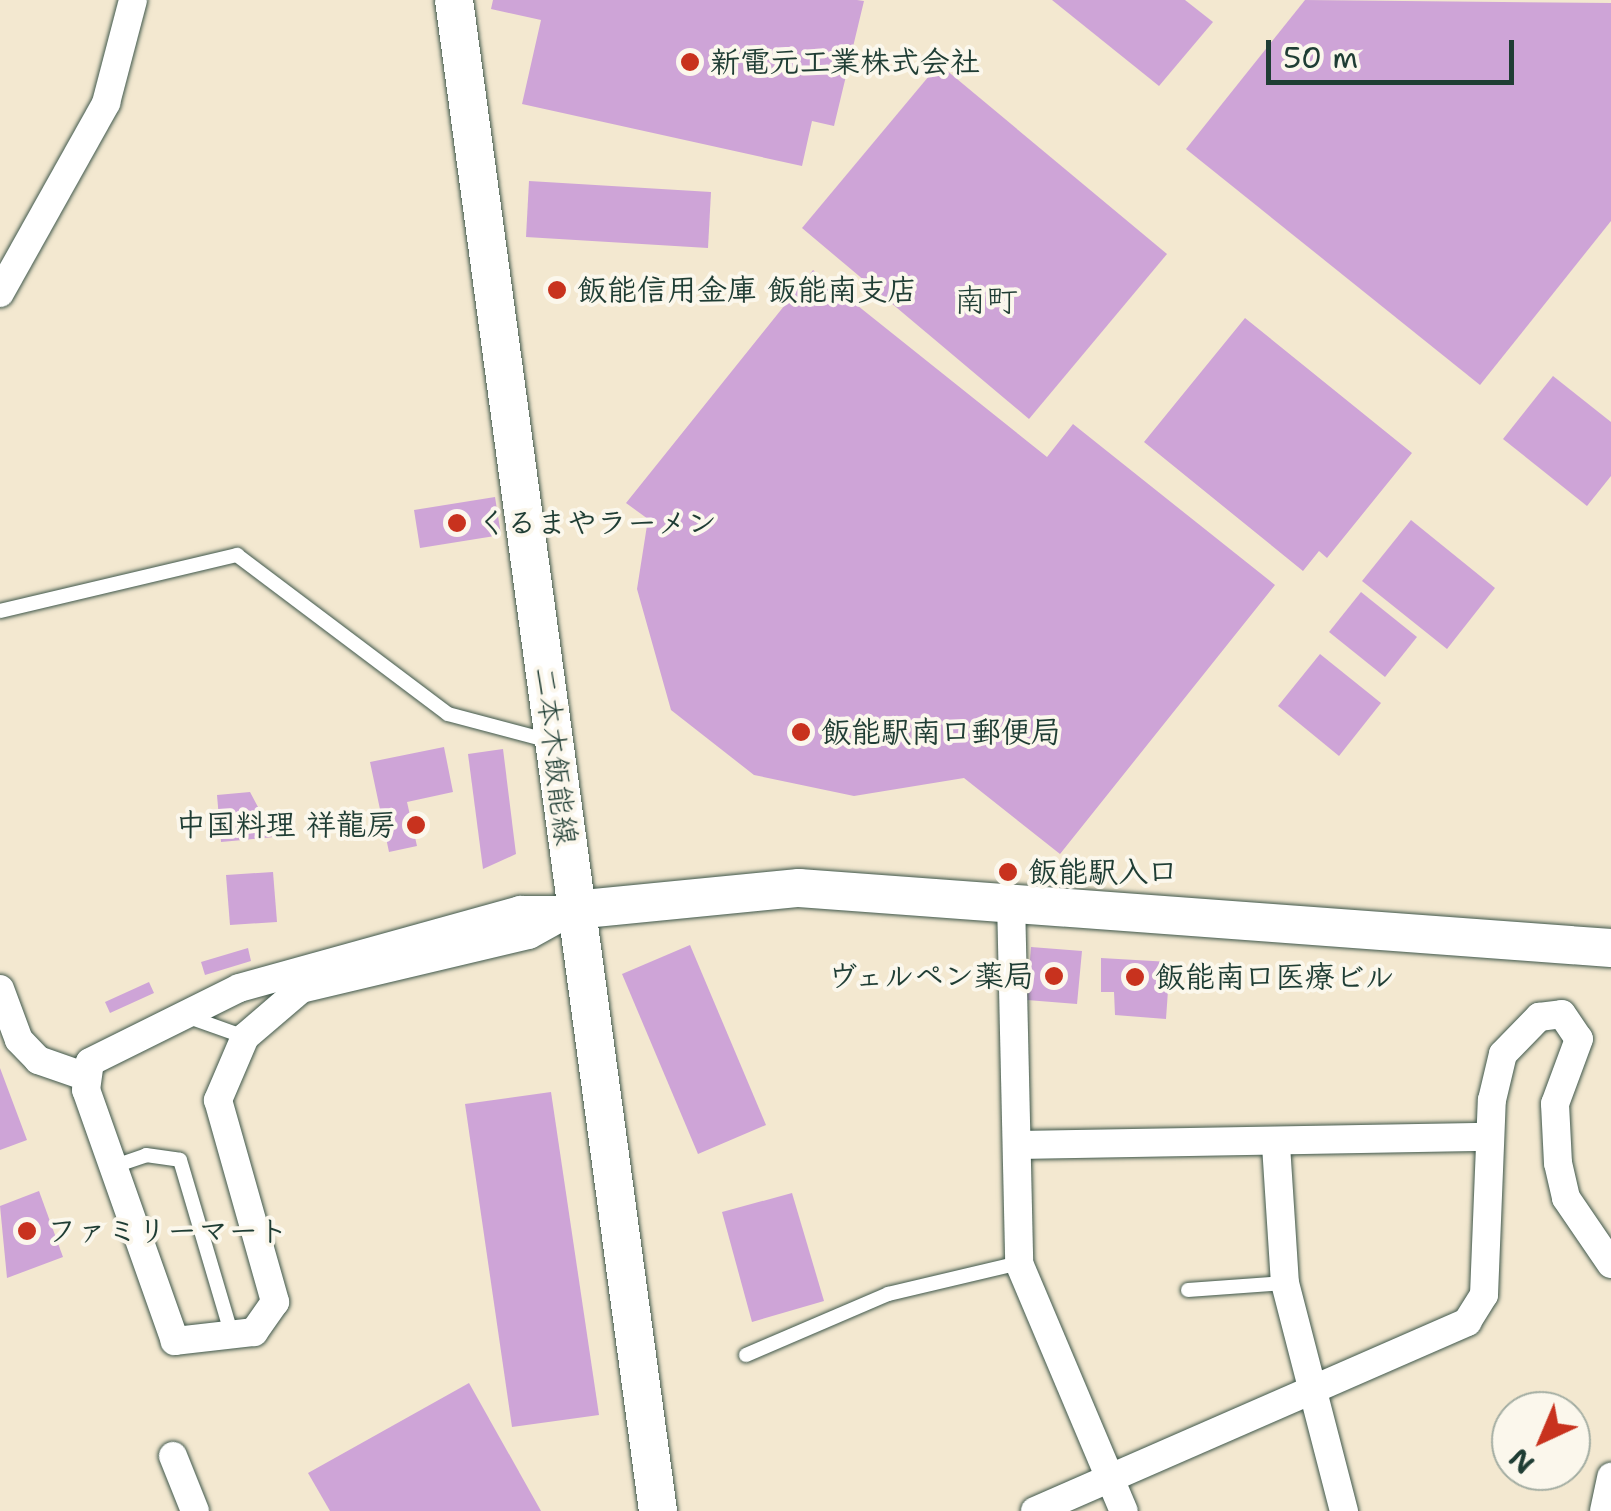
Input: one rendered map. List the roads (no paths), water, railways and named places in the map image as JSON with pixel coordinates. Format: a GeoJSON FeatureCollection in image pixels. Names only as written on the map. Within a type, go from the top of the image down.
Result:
{"type":"FeatureCollection","features":[{"type":"Feature","properties":{"kind":"main road","name":"二本木飯能線"},"geometry":{"type":"LineString","coordinates":[[454,0],[658,1511]]}},
{"type":"Feature","properties":{"kind":"main road"},"geometry":{"type":"LineString","coordinates":[[574,910],[799,888],[1011,900],[1611,948]]}},
{"type":"Feature","properties":{"kind":"street"},"geometry":{"type":"LineString","coordinates":[[0,292],[106,103],[133,0]]}},
{"type":"Feature","properties":{"kind":"street"},"geometry":{"type":"LineString","coordinates":[[1011,900],[1019,1263],[1116,1474],[1124,1511]]}},
{"type":"Feature","properties":{"kind":"street"},"geometry":{"type":"LineString","coordinates":[[84,1076],[103,1051],[181,1014],[290,972],[520,910],[574,910]]}},
{"type":"Feature","properties":{"kind":"street"},"geometry":{"type":"LineString","coordinates":[[84,1076],[112,1167],[175,1341],[232,1336],[262,1326],[275,1302],[218,1100],[245,1037],[300,988],[529,934],[574,910]]}},
{"type":"Feature","properties":{"kind":"street"},"geometry":{"type":"LineString","coordinates":[[0,989],[19,1040],[38,1060],[84,1076]]}},
{"type":"Feature","properties":{"kind":"street"},"geometry":{"type":"LineString","coordinates":[[1035,1511],[1116,1474],[1318,1394],[1467,1322],[1484,1294],[1490,1138],[1504,1054],[1521,1028],[1562,1014],[1579,1039],[1555,1104],[1558,1162],[1574,1212],[1611,1264]]}},
{"type":"Feature","properties":{"kind":"street"},"geometry":{"type":"LineString","coordinates":[[1018,1145],[1276,1145],[1490,1138]]}},
{"type":"Feature","properties":{"kind":"street"},"geometry":{"type":"LineString","coordinates":[[1276,1145],[1285,1283],[1318,1394],[1344,1511]]}},
{"type":"Feature","properties":{"kind":"street"},"geometry":{"type":"LineString","coordinates":[[168,1466],[194,1511]]}},
{"type":"Feature","properties":{"kind":"street"},"geometry":{"type":"LineString","coordinates":[[1604,1511],[1611,1478]]}},
{"type":"Feature","properties":{"kind":"lane"},"geometry":{"type":"LineString","coordinates":[[0,611],[237,556],[448,714],[554,743]]}},
{"type":"Feature","properties":{"kind":"lane"},"geometry":{"type":"LineString","coordinates":[[181,1014],[245,1037]]}},
{"type":"Feature","properties":{"kind":"lane"},"geometry":{"type":"LineString","coordinates":[[112,1167],[146,1155],[180,1160],[232,1336]]}},
{"type":"Feature","properties":{"kind":"lane"},"geometry":{"type":"LineString","coordinates":[[746,1355],[888,1294],[1019,1263]]}},
{"type":"Feature","properties":{"kind":"lane"},"geometry":{"type":"LineString","coordinates":[[1188,1290],[1285,1283]]}},
{"type":"Feature","properties":{"kind":"place","name":"新電元工業株式会社"},"geometry":{"type":"Point","coordinates":[690,62]}},
{"type":"Feature","properties":{"kind":"place","name":"飯能信用金庫 飯能南支店"},"geometry":{"type":"Point","coordinates":[557,290]}},
{"type":"Feature","properties":{"kind":"place","name":"くるまやラーメン"},"geometry":{"type":"Point","coordinates":[457,523]}},
{"type":"Feature","properties":{"kind":"place","name":"飯能駅南口郵便局"},"geometry":{"type":"Point","coordinates":[801,732]}},
{"type":"Feature","properties":{"kind":"place","name":"中国料理 祥龍房"},"geometry":{"type":"Point","coordinates":[416,825]}},
{"type":"Feature","properties":{"kind":"place","name":"飯能駅入口"},"geometry":{"type":"Point","coordinates":[1008,872]}},
{"type":"Feature","properties":{"kind":"place","name":"ヴェルペン薬局"},"geometry":{"type":"Point","coordinates":[1054,976]}},
{"type":"Feature","properties":{"kind":"place","name":"飯能南口医療ビル"},"geometry":{"type":"Point","coordinates":[1135,977]}},
{"type":"Feature","properties":{"kind":"place","name":"ファミリーマート"},"geometry":{"type":"Point","coordinates":[27,1231]}},
{"type":"Feature","properties":{"kind":"district","name":"南町"},"geometry":{"type":"Point","coordinates":[986,300]}}]}
